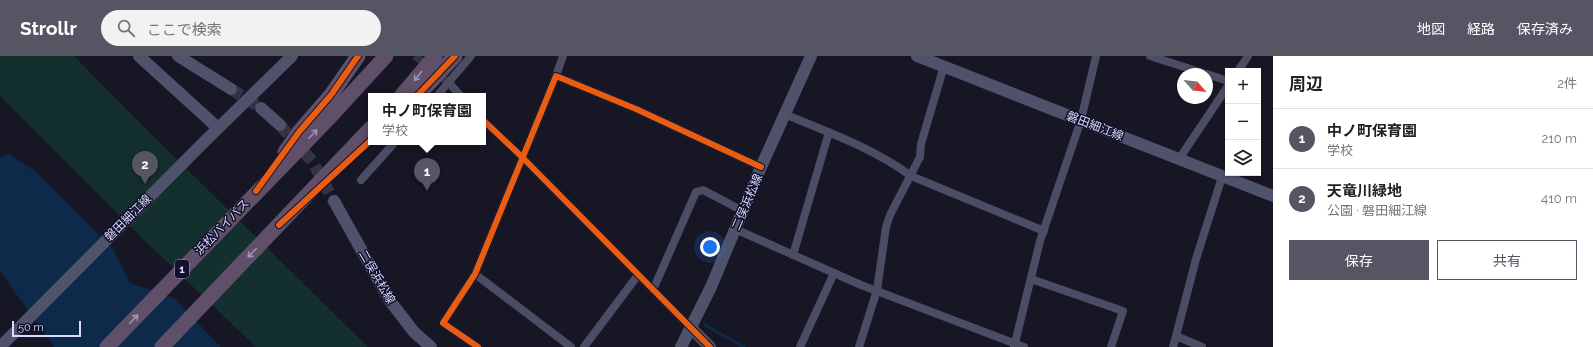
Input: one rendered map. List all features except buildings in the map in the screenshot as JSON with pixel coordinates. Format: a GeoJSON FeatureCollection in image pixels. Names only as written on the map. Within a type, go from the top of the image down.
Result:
{"type":"FeatureCollection","features":[{"type":"Feature","properties":{"kind":"highway","name":"1"},"geometry":{"type":"LineString","coordinates":[[256,191],[299,132],[331,95],[358,56]]}},
{"type":"Feature","properties":{"kind":"highway","name":"浜松バイパス"},"geometry":{"type":"LineString","coordinates":[[107,347],[256,191],[335,112],[386,56]]}},
{"type":"Feature","properties":{"kind":"highway"},"geometry":{"type":"LineString","coordinates":[[404,93],[435,56]]}},
{"type":"Feature","properties":{"kind":"highway"},"geometry":{"type":"LineString","coordinates":[[420,93],[455,56]]}},
{"type":"Feature","properties":{"kind":"highway"},"geometry":{"type":"LineString","coordinates":[[162,347],[368,131]]}},
{"type":"Feature","properties":{"kind":"highway"},"geometry":{"type":"LineString","coordinates":[[280,225],[368,143]]}},
{"type":"Feature","properties":{"kind":"main road"},"geometry":{"type":"LineString","coordinates":[[139,56],[218,128]]}},
{"type":"Feature","properties":{"kind":"main road"},"geometry":{"type":"LineString","coordinates":[[178,56],[232,89]]}},
{"type":"Feature","properties":{"kind":"main road","name":"磐田細江線"},"geometry":{"type":"LineString","coordinates":[[0,347],[218,128],[292,56]]}},
{"type":"Feature","properties":{"kind":"main road","name":"二俣浜松線"},"geometry":{"type":"LineString","coordinates":[[681,347],[711,287],[761,167],[811,56]]}},
{"type":"Feature","properties":{"kind":"main road","name":"磐田細江線"},"geometry":{"type":"LineString","coordinates":[[918,56],[1273,196]]}},
{"type":"Feature","properties":{"kind":"main road"},"geometry":{"type":"LineString","coordinates":[[261,108],[280,125]]}},
{"type":"Feature","properties":{"kind":"main road","name":"二俣浜松線"},"geometry":{"type":"LineString","coordinates":[[334,201],[390,301],[414,332],[430,347]]}},
{"type":"Feature","properties":{"kind":"main road"},"geometry":{"type":"LineString","coordinates":[[691,328],[710,347]]}},
{"type":"Feature","properties":{"kind":"street"},"geometry":{"type":"LineString","coordinates":[[440,93],[471,56]]}},
{"type":"Feature","properties":{"kind":"street"},"geometry":{"type":"LineString","coordinates":[[478,347],[443,323],[475,274],[563,56]]}},
{"type":"Feature","properties":{"kind":"street"},"geometry":{"type":"LineString","coordinates":[[1014,345],[1044,231],[1081,120],[1096,56]]}},
{"type":"Feature","properties":{"kind":"street"},"geometry":{"type":"LineString","coordinates":[[1150,56],[1187,68]]}},
{"type":"Feature","properties":{"kind":"street"},"geometry":{"type":"LineString","coordinates":[[1240,68],[1248,56]]}},
{"type":"Feature","properties":{"kind":"street"},"geometry":{"type":"LineString","coordinates":[[859,347],[877,290],[886,227],[890,215],[920,157],[921,144],[944,66]]}},
{"type":"Feature","properties":{"kind":"street"},"geometry":{"type":"LineString","coordinates":[[556,76],[636,109],[717,145],[761,167]]}},
{"type":"Feature","properties":{"kind":"street"},"geometry":{"type":"LineString","coordinates":[[1213,76],[1225,80]]}},
{"type":"Feature","properties":{"kind":"street"},"geometry":{"type":"LineString","coordinates":[[448,83],[458,93]]}},
{"type":"Feature","properties":{"kind":"street"},"geometry":{"type":"LineString","coordinates":[[1179,159],[1225,90]]}},
{"type":"Feature","properties":{"kind":"street"},"geometry":{"type":"LineString","coordinates":[[784,114],[829,132],[894,163],[911,176],[1044,231]]}},
{"type":"Feature","properties":{"kind":"street"},"geometry":{"type":"LineString","coordinates":[[486,123],[522,157],[691,328]]}},
{"type":"Feature","properties":{"kind":"street"},"geometry":{"type":"LineString","coordinates":[[792,255],[829,132]]}},
{"type":"Feature","properties":{"kind":"street"},"geometry":{"type":"LineString","coordinates":[[361,180],[393,145]]}},
{"type":"Feature","properties":{"kind":"street"},"geometry":{"type":"LineString","coordinates":[[1173,347],[1196,259],[1222,177]]}},
{"type":"Feature","properties":{"kind":"street"},"geometry":{"type":"LineString","coordinates":[[653,290],[696,192],[703,190],[743,211]]}},
{"type":"Feature","properties":{"kind":"street"},"geometry":{"type":"LineString","coordinates":[[735,229],[834,273],[1014,345],[1024,347]]}},
{"type":"Feature","properties":{"kind":"street"},"geometry":{"type":"LineString","coordinates":[[800,347],[834,273]]}},
{"type":"Feature","properties":{"kind":"street"},"geometry":{"type":"LineString","coordinates":[[475,274],[571,347]]}},
{"type":"Feature","properties":{"kind":"street"},"geometry":{"type":"LineString","coordinates":[[584,347],[638,275]]}},
{"type":"Feature","properties":{"kind":"street"},"geometry":{"type":"LineString","coordinates":[[1031,279],[1123,311],[1111,347]]}},
{"type":"Feature","properties":{"kind":"street"},"geometry":{"type":"LineString","coordinates":[[1176,336],[1202,347]]}},
{"type":"Feature","properties":{"kind":"green space"},"geometry":{"type":"Polygon","coordinates":[[[0,56],[74,56],[143,126],[368,347],[256,347],[143,239],[0,96],[0,56]]]}},
{"type":"Feature","properties":{"kind":"water"},"geometry":{"type":"Polygon","coordinates":[[[8,153],[36,172],[113,249],[130,283],[174,298],[221,347],[54,347],[0,271],[0,158],[8,153]]]}},
{"type":"Feature","properties":{"kind":"waterway"},"geometry":{"type":"LineString","coordinates":[[705,325],[744,347]]}},
{"type":"Feature","properties":{"kind":"tunnel"},"geometry":{"type":"LineString","coordinates":[[415,56],[449,83]]}},
{"type":"Feature","properties":{"kind":"tunnel"},"geometry":{"type":"LineString","coordinates":[[231,89],[261,108]]}},
{"type":"Feature","properties":{"kind":"tunnel"},"geometry":{"type":"LineString","coordinates":[[280,125],[312,161],[334,201]]}},
{"type":"Feature","properties":{"kind":"cycle path"},"geometry":{"type":"LineString","coordinates":[[256,191],[299,132],[331,95],[358,56]]}},
{"type":"Feature","properties":{"kind":"cycle path"},"geometry":{"type":"LineString","coordinates":[[420,93],[455,56]]}},
{"type":"Feature","properties":{"kind":"cycle path"},"geometry":{"type":"LineString","coordinates":[[478,347],[443,323],[475,274],[556,76],[636,109],[761,167]]}},
{"type":"Feature","properties":{"kind":"cycle path"},"geometry":{"type":"LineString","coordinates":[[486,123],[522,157],[710,347]]}},
{"type":"Feature","properties":{"kind":"cycle path"},"geometry":{"type":"LineString","coordinates":[[279,225],[368,143]]}},
{"type":"Feature","properties":{"kind":"place","name":"天竜川緑地"},"geometry":{"type":"Point","coordinates":[145,184]}},
{"type":"Feature","properties":{"kind":"place","name":"中ノ町保育園"},"geometry":{"type":"Point","coordinates":[427,191]}}]}
